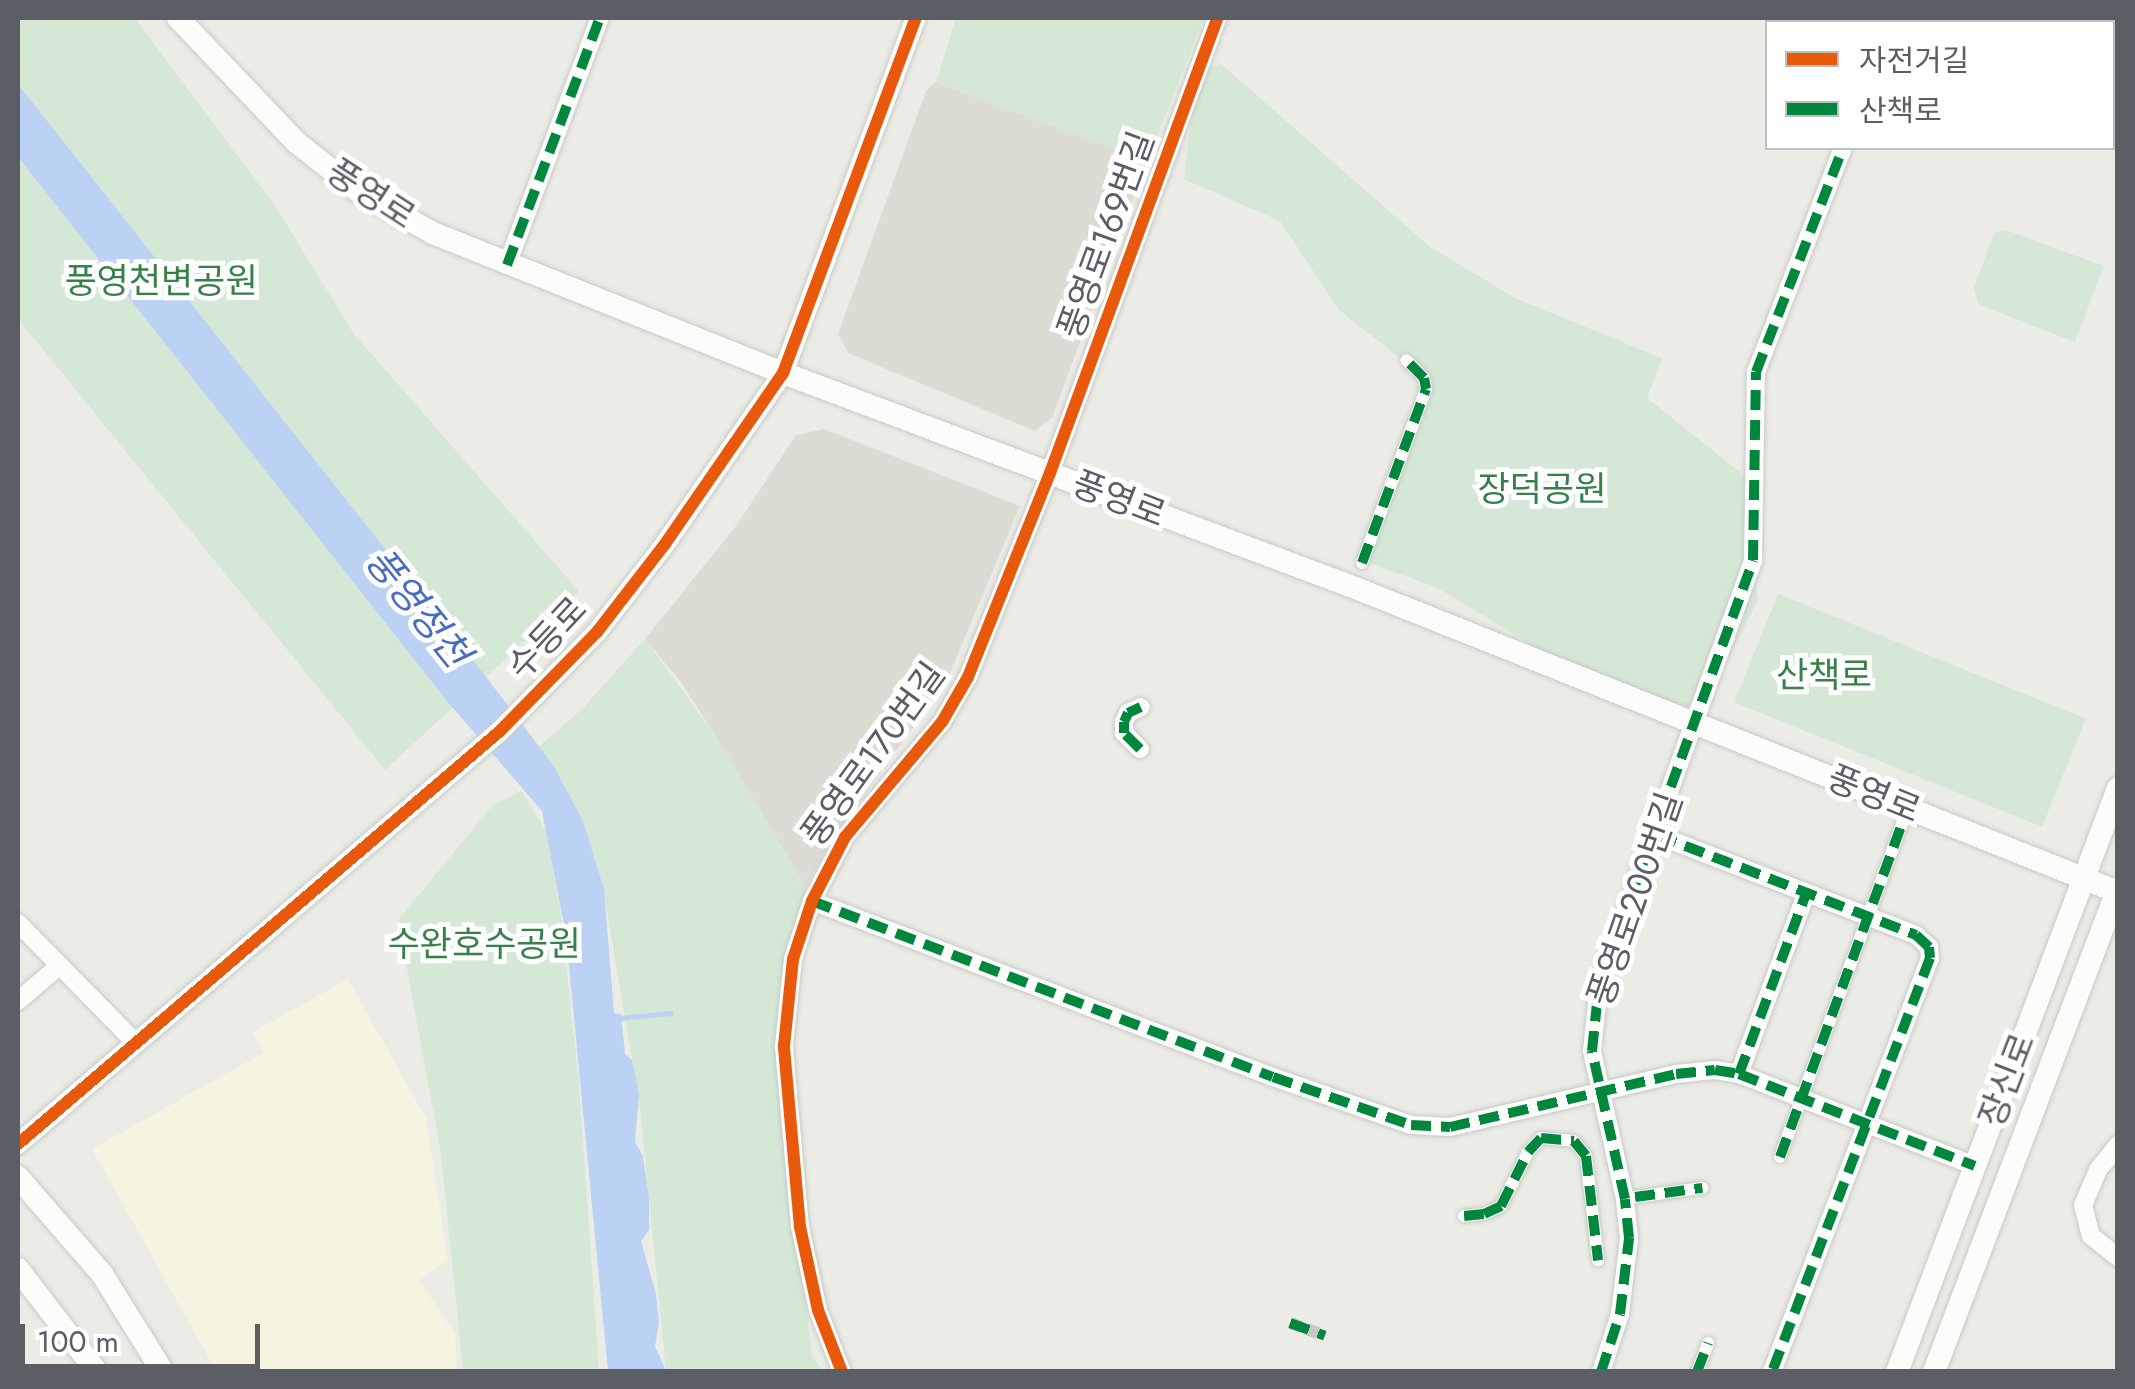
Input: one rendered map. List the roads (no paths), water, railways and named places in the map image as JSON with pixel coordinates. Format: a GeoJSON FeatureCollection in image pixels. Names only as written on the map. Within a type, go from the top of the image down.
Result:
{"type":"FeatureCollection","features":[{"type":"Feature","properties":{"kind":"main road","name":"풍영로"},"geometry":{"type":"LineString","coordinates":[[178,18],[271,120],[319,162],[388,210],[507,265],[1696,722],[2117,890]]}},
{"type":"Feature","properties":{"kind":"main road","name":"장신로"},"geometry":{"type":"LineString","coordinates":[[1897,1372],[2118,788]]}},
{"type":"Feature","properties":{"kind":"main road","name":"장신로"},"geometry":{"type":"LineString","coordinates":[[1934,1372],[2117,890]]}},
{"type":"Feature","properties":{"kind":"main road"},"geometry":{"type":"LineString","coordinates":[[18,1177],[102,1274],[163,1372]]}},
{"type":"Feature","properties":{"kind":"main road"},"geometry":{"type":"LineString","coordinates":[[18,1269],[52,1308],[97,1372]]}},
{"type":"Feature","properties":{"kind":"street"},"geometry":{"type":"LineString","coordinates":[[507,265],[600,18]]}},
{"type":"Feature","properties":{"kind":"street","name":"수등로"},"geometry":{"type":"LineString","coordinates":[[18,1144],[500,731],[567,665],[665,544],[783,372],[916,18]]}},
{"type":"Feature","properties":{"kind":"street","name":"풍영로169번길"},"geometry":{"type":"LineString","coordinates":[[1050,473],[1218,18]]}},
{"type":"Feature","properties":{"kind":"street","name":"풍영로200번길"},"geometry":{"type":"LineString","coordinates":[[1601,1372],[1620,1314],[1629,1238],[1592,1032],[1599,984],[1753,560],[1756,372],[1842,150]]}},
{"type":"Feature","properties":{"kind":"street"},"geometry":{"type":"LineString","coordinates":[[1362,563],[1426,390],[1424,378],[1406,360]]}},
{"type":"Feature","properties":{"kind":"street","name":"풍영로170번길"},"geometry":{"type":"LineString","coordinates":[[842,1372],[807,1268],[784,1046],[793,958],[812,901],[845,837],[942,722],[968,677],[1050,473]]}},
{"type":"Feature","properties":{"kind":"street"},"geometry":{"type":"LineString","coordinates":[[1140,748],[1129,741],[1124,722],[1128,713],[1141,707]]}},
{"type":"Feature","properties":{"kind":"street"},"geometry":{"type":"LineString","coordinates":[[1780,1157],[1908,808]]}},
{"type":"Feature","properties":{"kind":"street"},"geometry":{"type":"LineString","coordinates":[[1656,835],[1925,940],[1930,958],[1772,1372]]}},
{"type":"Feature","properties":{"kind":"street"},"geometry":{"type":"LineString","coordinates":[[1739,1074],[1806,894]]}},
{"type":"Feature","properties":{"kind":"street","name":"풍영로170번길"},"geometry":{"type":"LineString","coordinates":[[812,901],[1272,1077],[1411,1125],[1450,1127],[1698,1070],[1739,1074],[1975,1166]]}},
{"type":"Feature","properties":{"kind":"street"},"geometry":{"type":"LineString","coordinates":[[18,923],[136,1043]]}},
{"type":"Feature","properties":{"kind":"street"},"geometry":{"type":"LineString","coordinates":[[18,1001],[59,966]]}},
{"type":"Feature","properties":{"kind":"street"},"geometry":{"type":"LineString","coordinates":[[1464,1216],[1484,1214],[1501,1206],[1528,1152],[1541,1138],[1574,1141],[1586,1156],[1598,1260]]}},
{"type":"Feature","properties":{"kind":"street"},"geometry":{"type":"LineString","coordinates":[[2118,1145],[2098,1170],[2083,1205],[2091,1236],[2118,1257]]}},
{"type":"Feature","properties":{"kind":"street"},"geometry":{"type":"LineString","coordinates":[[1635,1198],[1702,1188]]}},
{"type":"Feature","properties":{"kind":"street"},"geometry":{"type":"LineString","coordinates":[[1697,1372],[1708,1343]]}},
{"type":"Feature","properties":{"kind":"water","name":"풍영정천"},"geometry":{"type":"Polygon","coordinates":[[[18,84],[490,682],[553,765],[583,821],[604,889],[614,1013],[621,1014],[625,1054],[632,1060],[639,1094],[635,1142],[643,1156],[649,1198],[649,1230],[641,1241],[656,1294],[659,1322],[655,1346],[666,1371],[608,1371],[566,935],[542,811],[447,701],[18,157],[18,84]]]}},
{"type":"Feature","properties":{"kind":"waterway"},"geometry":{"type":"LineString","coordinates":[[619,1018],[671,1013]]}},
{"type":"Feature","properties":{"kind":"tunnel"},"geometry":{"type":"LineString","coordinates":[[1290,1323],[1325,1336]]}},
{"type":"Feature","properties":{"kind":"park label","name":"풍영천변공원"},"geometry":{"type":"Point","coordinates":[161,281]}},
{"type":"Feature","properties":{"kind":"park label","name":"장덕공원"},"geometry":{"type":"Point","coordinates":[1542,489]}},
{"type":"Feature","properties":{"kind":"park label","name":"산책로"},"geometry":{"type":"Point","coordinates":[1824,675]}},
{"type":"Feature","properties":{"kind":"park label","name":"수완호수공원"},"geometry":{"type":"Point","coordinates":[484,944]}}]}
